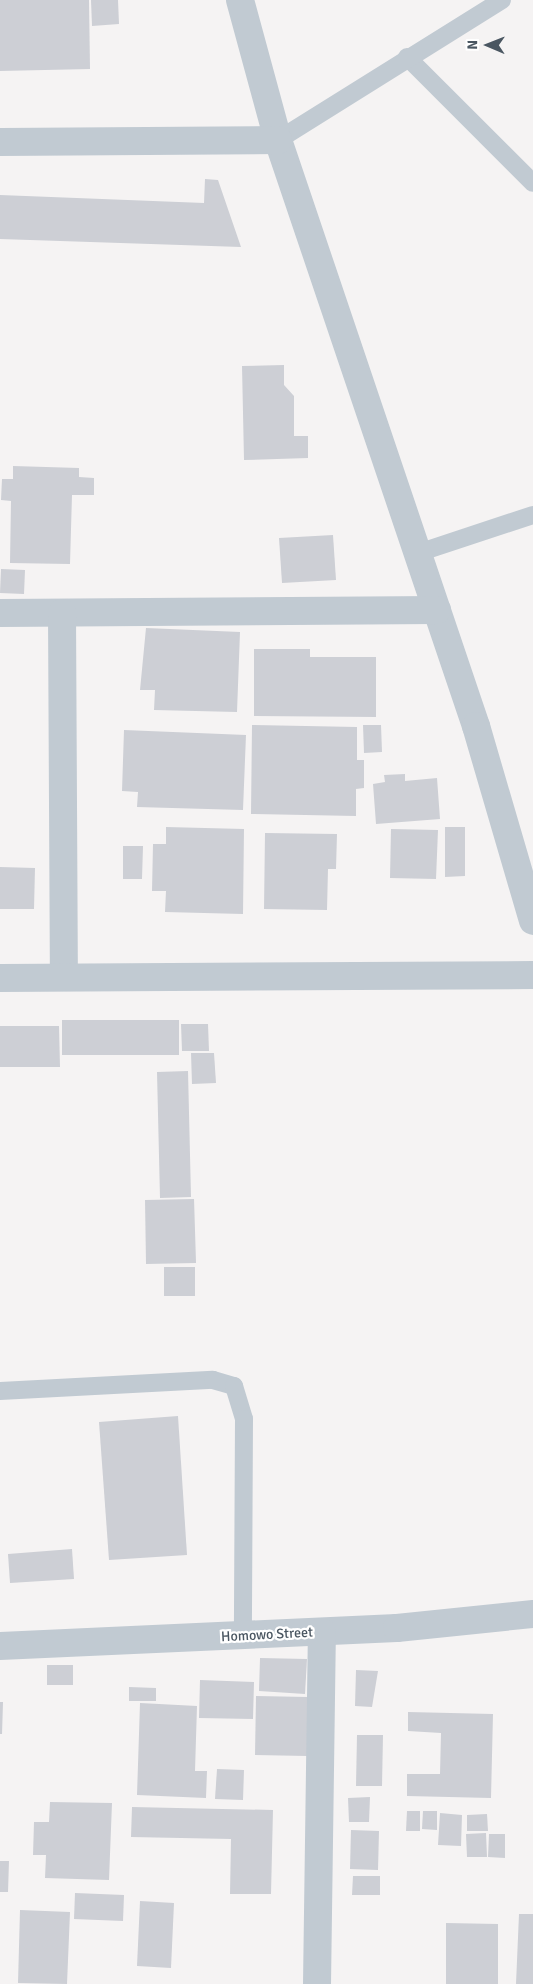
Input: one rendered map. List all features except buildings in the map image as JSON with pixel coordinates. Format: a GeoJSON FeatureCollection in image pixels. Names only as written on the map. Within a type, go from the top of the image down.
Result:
{"type":"FeatureCollection","features":[{"type":"Feature","properties":{"kind":"street"},"geometry":{"type":"LineString","coordinates":[[240,0],[278,140],[437,610],[533,922]]}},
{"type":"Feature","properties":{"kind":"street"},"geometry":{"type":"LineString","coordinates":[[0,142],[278,140]]}},
{"type":"Feature","properties":{"kind":"street"},"geometry":{"type":"LineString","coordinates":[[0,613],[437,610]]}},
{"type":"Feature","properties":{"kind":"street"},"geometry":{"type":"LineString","coordinates":[[62,612],[64,977]]}},
{"type":"Feature","properties":{"kind":"street"},"geometry":{"type":"LineString","coordinates":[[0,978],[533,975]]}},
{"type":"Feature","properties":{"kind":"street","name":"Homowo Street"},"geometry":{"type":"LineString","coordinates":[[0,1646],[322,1632],[533,1614]]}},
{"type":"Feature","properties":{"kind":"street"},"geometry":{"type":"LineString","coordinates":[[317,1984],[322,1632]]}},
{"type":"Feature","properties":{"kind":"lane"},"geometry":{"type":"LineString","coordinates":[[278,140],[407,57],[473,22],[502,0]]}},
{"type":"Feature","properties":{"kind":"lane"},"geometry":{"type":"LineString","coordinates":[[407,57],[533,183]]}},
{"type":"Feature","properties":{"kind":"lane"},"geometry":{"type":"LineString","coordinates":[[418,553],[533,515]]}},
{"type":"Feature","properties":{"kind":"lane"},"geometry":{"type":"LineString","coordinates":[[0,1391],[213,1380],[234,1386],[244,1419],[243,1636]]}}]}
